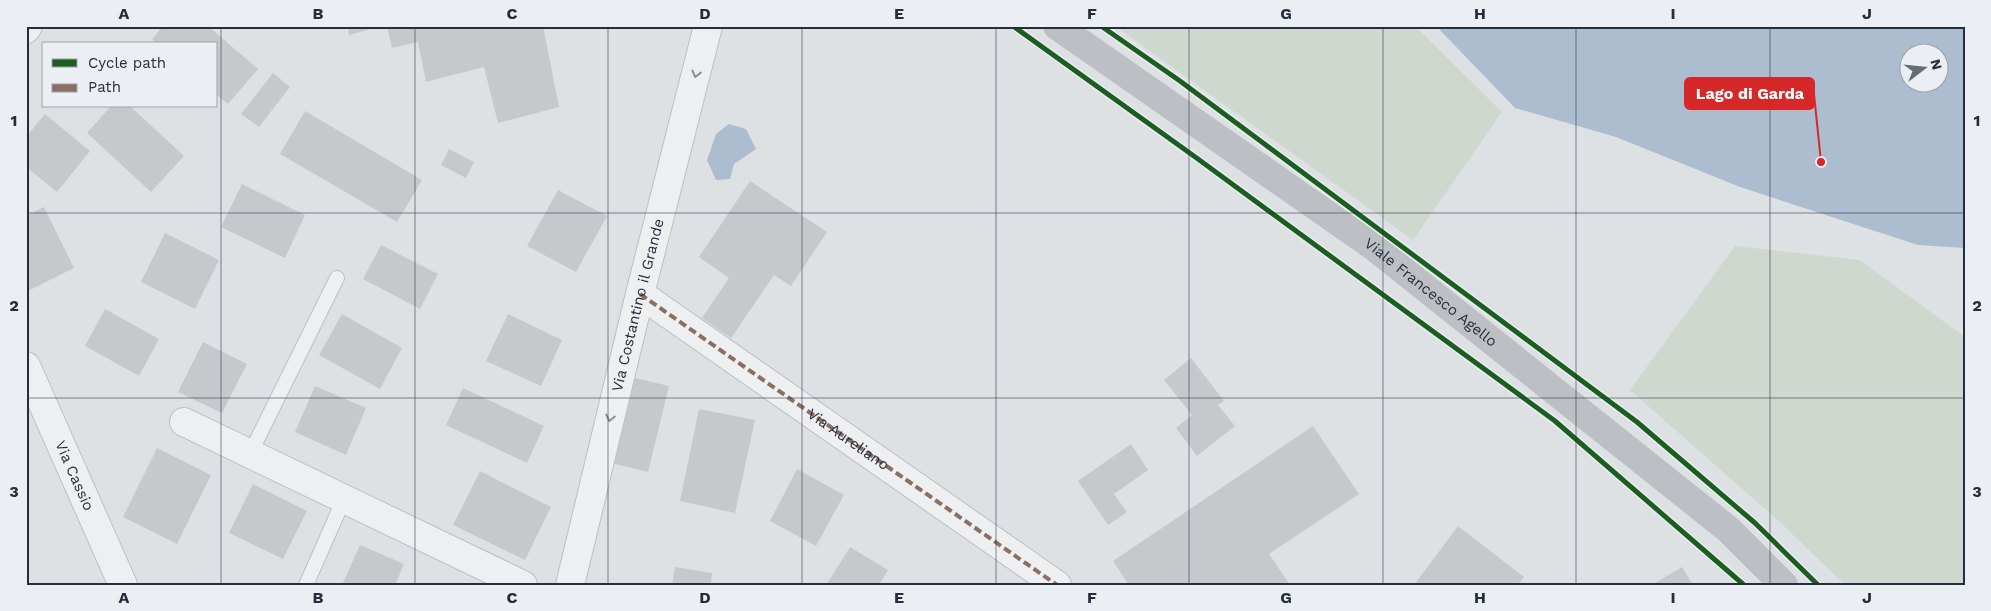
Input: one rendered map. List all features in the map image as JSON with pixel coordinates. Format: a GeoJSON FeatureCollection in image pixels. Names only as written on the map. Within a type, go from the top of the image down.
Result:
{"type":"FeatureCollection","features":[{"type":"Feature","properties":{"kind":"main road","name":"Viale Francesco Agello"},"geometry":{"type":"LineString","coordinates":[[1057,26],[1374,247],[1729,530],[1784,585]]}},
{"type":"Feature","properties":{"kind":"street","name":"Via Costantino il Grande"},"geometry":{"type":"LineString","coordinates":[[570,585],[640,294],[708,26]]}},
{"type":"Feature","properties":{"kind":"street","name":"Via Aureliano"},"geometry":{"type":"LineString","coordinates":[[640,294],[1056,585]]}},
{"type":"Feature","properties":{"kind":"street","name":"Via Cassio"},"geometry":{"type":"LineString","coordinates":[[26,366],[123,585]]}},
{"type":"Feature","properties":{"kind":"street"},"geometry":{"type":"LineString","coordinates":[[184,422],[523,585]]}},
{"type":"Feature","properties":{"kind":"lane"},"geometry":{"type":"LineString","coordinates":[[250,454],[337,278]]}},
{"type":"Feature","properties":{"kind":"lane"},"geometry":{"type":"LineString","coordinates":[[306,585],[344,499]]}},
{"type":"Feature","properties":{"kind":"shaded area"},"geometry":{"type":"Polygon","coordinates":[[[1115,26],[1415,26],[1502,112],[1413,240],[1115,26]]]}},
{"type":"Feature","properties":{"kind":"shaded area"},"geometry":{"type":"Polygon","coordinates":[[[1735,246],[1860,260],[1965,337],[1965,585],[1845,585],[1782,524],[1630,390],[1735,246]]]}},
{"type":"Feature","properties":{"kind":"water"},"geometry":{"type":"Polygon","coordinates":[[[1436,26],[1965,26],[1965,248],[1918,245],[1740,187],[1616,137],[1515,108],[1436,26]]]}},
{"type":"Feature","properties":{"kind":"water"},"geometry":{"type":"Polygon","coordinates":[[[729,124],[746,129],[756,149],[734,164],[730,179],[716,180],[707,160],[716,134],[729,124]]]}},
{"type":"Feature","properties":{"kind":"building"},"geometry":{"type":"Polygon","coordinates":[[[163,26],[208,26],[258,69],[228,104],[218,96],[218,42],[156,42],[152,39],[163,26]]]}},
{"type":"Feature","properties":{"kind":"building"},"geometry":{"type":"Polygon","coordinates":[[[348,26],[377,26],[377,27],[349,35],[348,26]]]}},
{"type":"Feature","properties":{"kind":"building"},"geometry":{"type":"Polygon","coordinates":[[[387,26],[543,26],[559,107],[498,123],[484,67],[426,82],[418,42],[392,48],[387,26]]]}},
{"type":"Feature","properties":{"kind":"building"},"geometry":{"type":"Polygon","coordinates":[[[273,73],[290,87],[259,127],[241,114],[273,73]]]}},
{"type":"Feature","properties":{"kind":"building"},"geometry":{"type":"Polygon","coordinates":[[[109,108],[132,108],[184,156],[151,192],[87,133],[109,108]]]}},
{"type":"Feature","properties":{"kind":"building"},"geometry":{"type":"Polygon","coordinates":[[[305,111],[422,180],[397,222],[280,154],[305,111]]]}},
{"type":"Feature","properties":{"kind":"building"},"geometry":{"type":"Polygon","coordinates":[[[45,114],[90,151],[57,192],[26,167],[26,137],[45,114]]]}},
{"type":"Feature","properties":{"kind":"building"},"geometry":{"type":"Polygon","coordinates":[[[449,149],[474,162],[466,178],[441,165],[449,149]]]}},
{"type":"Feature","properties":{"kind":"building"},"geometry":{"type":"Polygon","coordinates":[[[750,181],[827,232],[791,286],[774,275],[731,338],[702,318],[729,278],[699,257],[750,181]]]}},
{"type":"Feature","properties":{"kind":"building"},"geometry":{"type":"Polygon","coordinates":[[[242,184],[305,215],[285,258],[221,227],[242,184]]]}},
{"type":"Feature","properties":{"kind":"building"},"geometry":{"type":"Polygon","coordinates":[[[558,190],[607,216],[576,272],[527,246],[558,190]]]}},
{"type":"Feature","properties":{"kind":"building"},"geometry":{"type":"Polygon","coordinates":[[[44,207],[74,268],[26,292],[26,216],[44,207]]]}},
{"type":"Feature","properties":{"kind":"building"},"geometry":{"type":"Polygon","coordinates":[[[165,233],[219,260],[195,309],[141,282],[165,233]]]}},
{"type":"Feature","properties":{"kind":"building"},"geometry":{"type":"Polygon","coordinates":[[[381,245],[438,274],[420,309],[363,279],[381,245]]]}},
{"type":"Feature","properties":{"kind":"building"},"geometry":{"type":"Polygon","coordinates":[[[105,309],[159,339],[139,376],[85,346],[105,309]]]}},
{"type":"Feature","properties":{"kind":"building"},"geometry":{"type":"Polygon","coordinates":[[[342,314],[402,348],[380,389],[319,355],[342,314]]]}},
{"type":"Feature","properties":{"kind":"building"},"geometry":{"type":"Polygon","coordinates":[[[508,314],[562,340],[541,386],[486,361],[508,314]]]}},
{"type":"Feature","properties":{"kind":"building"},"geometry":{"type":"Polygon","coordinates":[[[203,342],[247,364],[222,413],[178,392],[203,342]]]}},
{"type":"Feature","properties":{"kind":"building"},"geometry":{"type":"Polygon","coordinates":[[[1191,358],[1224,401],[1218,405],[1235,426],[1197,456],[1176,428],[1192,415],[1164,380],[1191,358]]]}},
{"type":"Feature","properties":{"kind":"building"},"geometry":{"type":"Polygon","coordinates":[[[631,377],[669,386],[648,472],[611,463],[631,377]]]}},
{"type":"Feature","properties":{"kind":"building"},"geometry":{"type":"Polygon","coordinates":[[[315,386],[366,408],[346,455],[295,432],[315,386]]]}},
{"type":"Feature","properties":{"kind":"building"},"geometry":{"type":"Polygon","coordinates":[[[463,388],[544,426],[527,463],[446,425],[463,388]]]}},
{"type":"Feature","properties":{"kind":"building"},"geometry":{"type":"Polygon","coordinates":[[[699,409],[755,420],[735,513],[680,501],[699,409]]]}},
{"type":"Feature","properties":{"kind":"building"},"geometry":{"type":"Polygon","coordinates":[[[1313,426],[1359,494],[1269,554],[1290,585],[1129,585],[1113,561],[1313,426]]]}},
{"type":"Feature","properties":{"kind":"building"},"geometry":{"type":"Polygon","coordinates":[[[1131,444],[1148,470],[1114,494],[1127,512],[1108,525],[1078,481],[1131,444]]]}},
{"type":"Feature","properties":{"kind":"building"},"geometry":{"type":"Polygon","coordinates":[[[157,448],[211,475],[177,544],[123,517],[157,448]]]}},
{"type":"Feature","properties":{"kind":"building"},"geometry":{"type":"Polygon","coordinates":[[[797,469],[844,495],[816,546],[770,521],[797,469]]]}},
{"type":"Feature","properties":{"kind":"building"},"geometry":{"type":"Polygon","coordinates":[[[480,471],[551,507],[525,560],[453,525],[480,471]]]}},
{"type":"Feature","properties":{"kind":"building"},"geometry":{"type":"Polygon","coordinates":[[[253,484],[307,511],[283,559],[229,533],[253,484]]]}},
{"type":"Feature","properties":{"kind":"building"},"geometry":{"type":"Polygon","coordinates":[[[1458,526],[1524,577],[1518,585],[1414,585],[1458,526]]]}},
{"type":"Feature","properties":{"kind":"building"},"geometry":{"type":"Polygon","coordinates":[[[360,545],[404,564],[395,585],[342,585],[360,545]]]}},
{"type":"Feature","properties":{"kind":"building"},"geometry":{"type":"Polygon","coordinates":[[[850,547],[888,570],[879,585],[826,585],[850,547]]]}},
{"type":"Feature","properties":{"kind":"building"},"geometry":{"type":"Polygon","coordinates":[[[675,567],[712,573],[711,585],[672,585],[675,567]]]}},
{"type":"Feature","properties":{"kind":"building"},"geometry":{"type":"Polygon","coordinates":[[[1682,567],[1693,585],[1652,585],[1682,567]]]}},
{"type":"Feature","properties":{"kind":"marked path"},"geometry":{"type":"LineString","coordinates":[[640,294],[1057,585]]}},
{"type":"Feature","properties":{"kind":"cycle path"},"geometry":{"type":"LineString","coordinates":[[1013,26],[1555,421],[1744,585]]}},
{"type":"Feature","properties":{"kind":"cycle path"},"geometry":{"type":"LineString","coordinates":[[1101,26],[1180,81],[1637,422],[1755,523],[1818,585]]}},
{"type":"Feature","properties":{"kind":"place","name":"Lago di Garda"},"geometry":{"type":"Point","coordinates":[1821,162]}}]}
